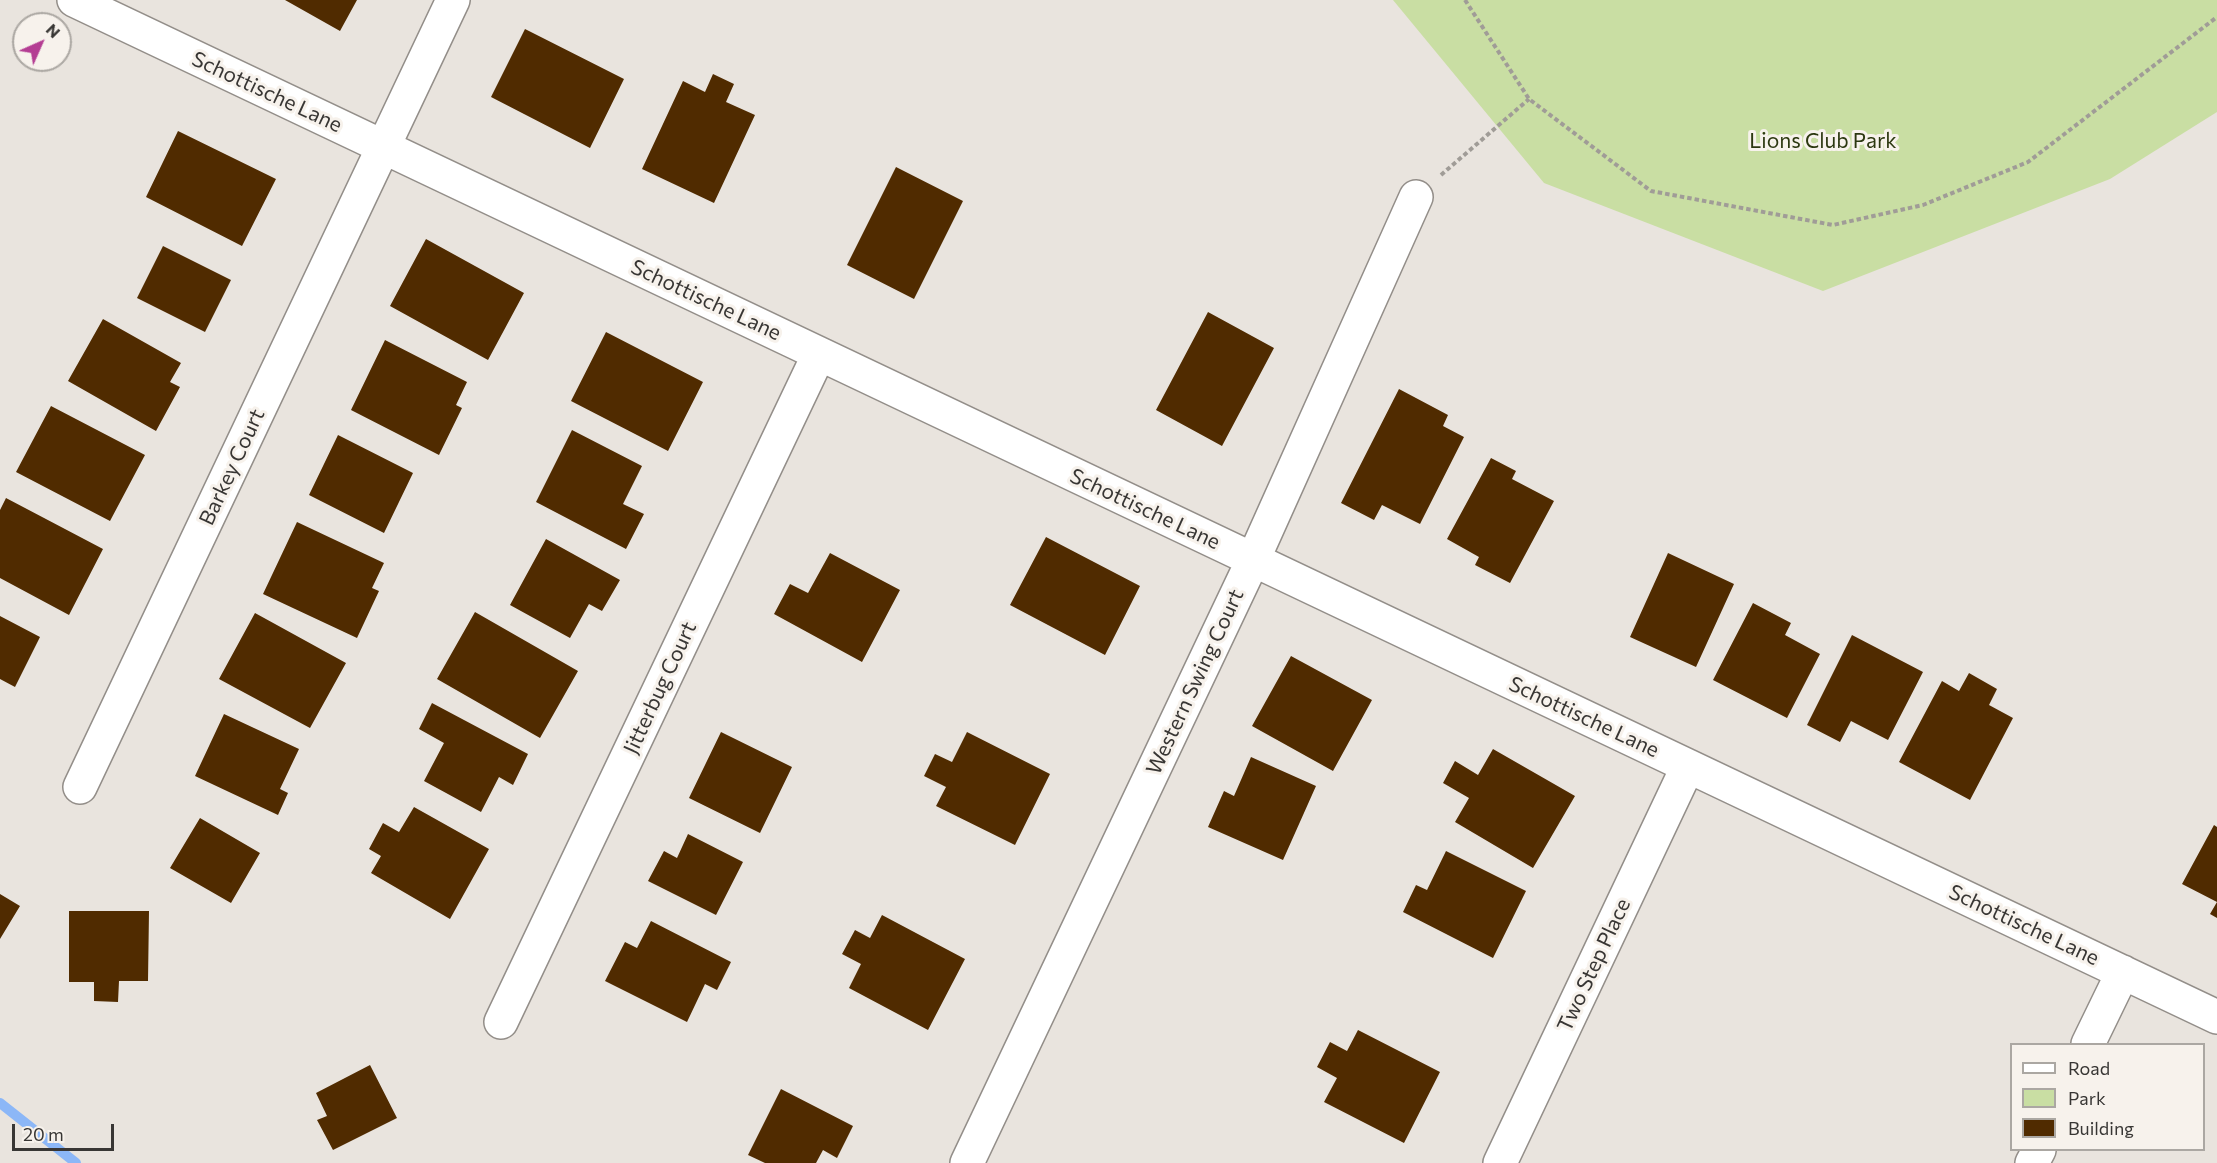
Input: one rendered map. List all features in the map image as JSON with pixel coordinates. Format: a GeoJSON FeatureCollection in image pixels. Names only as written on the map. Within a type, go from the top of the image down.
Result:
{"type":"FeatureCollection","features":[{"type":"Feature","properties":{"kind":"street","name":"Schottische Lane"},"geometry":{"type":"LineString","coordinates":[[74,0],[2217,1017]]}},
{"type":"Feature","properties":{"kind":"street","name":"Barkey Court"},"geometry":{"type":"LineString","coordinates":[[80,787],[453,0]]}},
{"type":"Feature","properties":{"kind":"street","name":"Western Swing Court"},"geometry":{"type":"LineString","coordinates":[[967,1163],[1253,560],[1416,197]]}},
{"type":"Feature","properties":{"kind":"street","name":"Jitterbug Court"},"geometry":{"type":"LineString","coordinates":[[501,1022],[819,354]]}},
{"type":"Feature","properties":{"kind":"street","name":"Two Step Place"},"geometry":{"type":"LineString","coordinates":[[1500,1163],[1688,766]]}},
{"type":"Feature","properties":{"kind":"street"},"geometry":{"type":"LineString","coordinates":[[2088,1043],[2122,972]]}},
{"type":"Feature","properties":{"kind":"path"},"geometry":{"type":"LineString","coordinates":[[1465,0],[1529,99],[1652,190],[1833,225],[1923,205],[2028,162],[2217,17]]}},
{"type":"Feature","properties":{"kind":"path"},"geometry":{"type":"LineString","coordinates":[[1416,197],[1529,99]]}},
{"type":"Feature","properties":{"kind":"green space","name":"Lions Club Park"},"geometry":{"type":"Polygon","coordinates":[[[1393,0],[2217,0],[2217,112],[2110,179],[1823,291],[1544,183],[1393,0]]]}},
{"type":"Feature","properties":{"kind":"building"},"geometry":{"type":"Polygon","coordinates":[[[285,0],[357,0],[340,31],[285,0]]]}},
{"type":"Feature","properties":{"kind":"building"},"geometry":{"type":"Polygon","coordinates":[[[525,29],[624,79],[590,148],[491,97],[525,29]]]}},
{"type":"Feature","properties":{"kind":"building"},"geometry":{"type":"Polygon","coordinates":[[[713,74],[734,84],[726,102],[755,115],[714,203],[642,169],[683,81],[705,92],[713,74]]]}},
{"type":"Feature","properties":{"kind":"building"},"geometry":{"type":"Polygon","coordinates":[[[178,131],[276,179],[242,246],[146,197],[178,131]]]}},
{"type":"Feature","properties":{"kind":"building"},"geometry":{"type":"Polygon","coordinates":[[[896,167],[963,201],[914,299],[847,265],[896,167]]]}},
{"type":"Feature","properties":{"kind":"building"},"geometry":{"type":"Polygon","coordinates":[[[426,239],[524,293],[488,360],[390,306],[426,239]]]}},
{"type":"Feature","properties":{"kind":"building"},"geometry":{"type":"Polygon","coordinates":[[[163,246],[231,280],[205,332],[137,298],[163,246]]]}},
{"type":"Feature","properties":{"kind":"building"},"geometry":{"type":"Polygon","coordinates":[[[1208,312],[1274,348],[1222,446],[1156,410],[1208,312]]]}},
{"type":"Feature","properties":{"kind":"building"},"geometry":{"type":"Polygon","coordinates":[[[103,319],[181,363],[170,382],[180,387],[156,431],[68,381],[103,319]]]}},
{"type":"Feature","properties":{"kind":"building"},"geometry":{"type":"Polygon","coordinates":[[[606,332],[703,382],[668,451],[571,401],[606,332]]]}},
{"type":"Feature","properties":{"kind":"building"},"geometry":{"type":"Polygon","coordinates":[[[385,340],[467,382],[456,405],[462,408],[439,455],[351,410],[385,340]]]}},
{"type":"Feature","properties":{"kind":"building"},"geometry":{"type":"Polygon","coordinates":[[[1399,389],[1448,415],[1443,426],[1464,437],[1420,524],[1382,505],[1374,520],[1341,503],[1399,389]]]}},
{"type":"Feature","properties":{"kind":"building"},"geometry":{"type":"Polygon","coordinates":[[[51,406],[145,455],[110,521],[16,472],[51,406]]]}},
{"type":"Feature","properties":{"kind":"building"},"geometry":{"type":"Polygon","coordinates":[[[572,430],[642,466],[623,504],[644,514],[626,549],[536,502],[572,430]]]}},
{"type":"Feature","properties":{"kind":"building"},"geometry":{"type":"Polygon","coordinates":[[[338,435],[413,473],[384,533],[309,495],[338,435]]]}},
{"type":"Feature","properties":{"kind":"building"},"geometry":{"type":"Polygon","coordinates":[[[1491,458],[1516,471],[1512,479],[1554,501],[1510,583],[1475,565],[1479,557],[1447,539],[1491,458]]]}},
{"type":"Feature","properties":{"kind":"building"},"geometry":{"type":"Polygon","coordinates":[[[6,498],[103,549],[69,615],[0,578],[0,510],[6,498]]]}},
{"type":"Feature","properties":{"kind":"building"},"geometry":{"type":"Polygon","coordinates":[[[297,522],[384,563],[372,588],[379,591],[357,638],[263,594],[297,522]]]}},
{"type":"Feature","properties":{"kind":"building"},"geometry":{"type":"Polygon","coordinates":[[[1046,537],[1140,586],[1105,655],[1010,605],[1046,537]]]}},
{"type":"Feature","properties":{"kind":"building"},"geometry":{"type":"Polygon","coordinates":[[[546,539],[620,580],[602,611],[589,604],[570,638],[510,605],[546,539]]]}},
{"type":"Feature","properties":{"kind":"building"},"geometry":{"type":"Polygon","coordinates":[[[830,553],[900,590],[862,662],[774,614],[790,584],[808,593],[830,553]]]}},
{"type":"Feature","properties":{"kind":"building"},"geometry":{"type":"Polygon","coordinates":[[[1668,553],[1734,584],[1696,667],[1630,637],[1668,553]]]}},
{"type":"Feature","properties":{"kind":"building"},"geometry":{"type":"Polygon","coordinates":[[[1753,603],[1791,623],[1785,635],[1820,654],[1787,718],[1713,680],[1753,603]]]}},
{"type":"Feature","properties":{"kind":"building"},"geometry":{"type":"Polygon","coordinates":[[[475,612],[578,671],[540,738],[437,679],[475,612]]]}},
{"type":"Feature","properties":{"kind":"building"},"geometry":{"type":"Polygon","coordinates":[[[255,613],[346,663],[310,728],[219,679],[255,613]]]}},
{"type":"Feature","properties":{"kind":"building"},"geometry":{"type":"Polygon","coordinates":[[[0,616],[40,637],[15,687],[0,679],[0,616]]]}},
{"type":"Feature","properties":{"kind":"building"},"geometry":{"type":"Polygon","coordinates":[[[1852,635],[1923,672],[1888,740],[1851,721],[1840,742],[1807,725],[1852,635]]]}},
{"type":"Feature","properties":{"kind":"building"},"geometry":{"type":"Polygon","coordinates":[[[1291,656],[1372,700],[1333,771],[1252,726],[1291,656]]]}},
{"type":"Feature","properties":{"kind":"building"},"geometry":{"type":"Polygon","coordinates":[[[1969,673],[1997,689],[1989,705],[2013,718],[1970,800],[1899,762],[1942,681],[1959,691],[1969,673]]]}},
{"type":"Feature","properties":{"kind":"building"},"geometry":{"type":"Polygon","coordinates":[[[432,703],[528,754],[513,785],[499,777],[481,812],[424,781],[444,743],[419,729],[432,703]]]}},
{"type":"Feature","properties":{"kind":"building"},"geometry":{"type":"Polygon","coordinates":[[[224,714],[299,749],[280,789],[288,793],[278,815],[195,776],[224,714]]]}},
{"type":"Feature","properties":{"kind":"building"},"geometry":{"type":"Polygon","coordinates":[[[721,732],[792,767],[760,833],[689,798],[721,732]]]}},
{"type":"Feature","properties":{"kind":"building"},"geometry":{"type":"Polygon","coordinates":[[[967,732],[1050,774],[1015,845],[936,806],[946,787],[924,776],[935,754],[952,762],[967,732]]]}},
{"type":"Feature","properties":{"kind":"building"},"geometry":{"type":"Polygon","coordinates":[[[1493,749],[1575,796],[1533,868],[1455,822],[1469,798],[1443,783],[1455,761],[1478,775],[1493,749]]]}},
{"type":"Feature","properties":{"kind":"building"},"geometry":{"type":"Polygon","coordinates":[[[1251,757],[1316,786],[1283,860],[1208,827],[1224,791],[1234,796],[1251,757]]]}},
{"type":"Feature","properties":{"kind":"building"},"geometry":{"type":"Polygon","coordinates":[[[414,807],[489,849],[450,919],[371,873],[381,856],[369,849],[383,823],[399,832],[414,807]]]}},
{"type":"Feature","properties":{"kind":"building"},"geometry":{"type":"Polygon","coordinates":[[[200,818],[260,853],[231,903],[170,868],[200,818]]]}},
{"type":"Feature","properties":{"kind":"building"},"geometry":{"type":"Polygon","coordinates":[[[2214,825],[2217,827],[2217,902],[2182,884],[2214,825]]]}},
{"type":"Feature","properties":{"kind":"building"},"geometry":{"type":"Polygon","coordinates":[[[688,834],[743,862],[716,915],[648,881],[664,851],[677,858],[688,834]]]}},
{"type":"Feature","properties":{"kind":"building"},"geometry":{"type":"Polygon","coordinates":[[[1446,851],[1526,891],[1493,958],[1403,912],[1416,885],[1427,890],[1446,851]]]}},
{"type":"Feature","properties":{"kind":"building"},"geometry":{"type":"Polygon","coordinates":[[[0,894],[20,906],[0,939],[0,894]]]}},
{"type":"Feature","properties":{"kind":"building"},"geometry":{"type":"Polygon","coordinates":[[[2217,902],[2217,918],[2210,914],[2217,902]]]}},
{"type":"Feature","properties":{"kind":"building"},"geometry":{"type":"Polygon","coordinates":[[[69,911],[149,911],[148,981],[119,981],[118,1002],[94,1001],[94,982],[69,982],[69,911]]]}},
{"type":"Feature","properties":{"kind":"building"},"geometry":{"type":"Polygon","coordinates":[[[882,915],[965,959],[928,1030],[849,988],[861,964],[842,954],[855,930],[870,938],[882,915]]]}},
{"type":"Feature","properties":{"kind":"building"},"geometry":{"type":"Polygon","coordinates":[[[651,921],[731,962],[717,990],[705,984],[687,1022],[605,981],[625,942],[637,948],[651,921]]]}},
{"type":"Feature","properties":{"kind":"building"},"geometry":{"type":"Polygon","coordinates":[[[1358,1030],[1440,1072],[1404,1143],[1324,1102],[1337,1078],[1317,1067],[1330,1042],[1347,1051],[1358,1030]]]}},
{"type":"Feature","properties":{"kind":"building"},"geometry":{"type":"Polygon","coordinates":[[[370,1065],[397,1118],[333,1150],[317,1120],[327,1116],[316,1093],[370,1065]]]}},
{"type":"Feature","properties":{"kind":"building"},"geometry":{"type":"Polygon","coordinates":[[[781,1089],[853,1126],[837,1158],[823,1150],[816,1163],[765,1163],[748,1155],[781,1089]]]}},
{"type":"Feature","properties":{"kind":"waterway"},"geometry":{"type":"LineString","coordinates":[[0,1103],[76,1163]]}}]}
